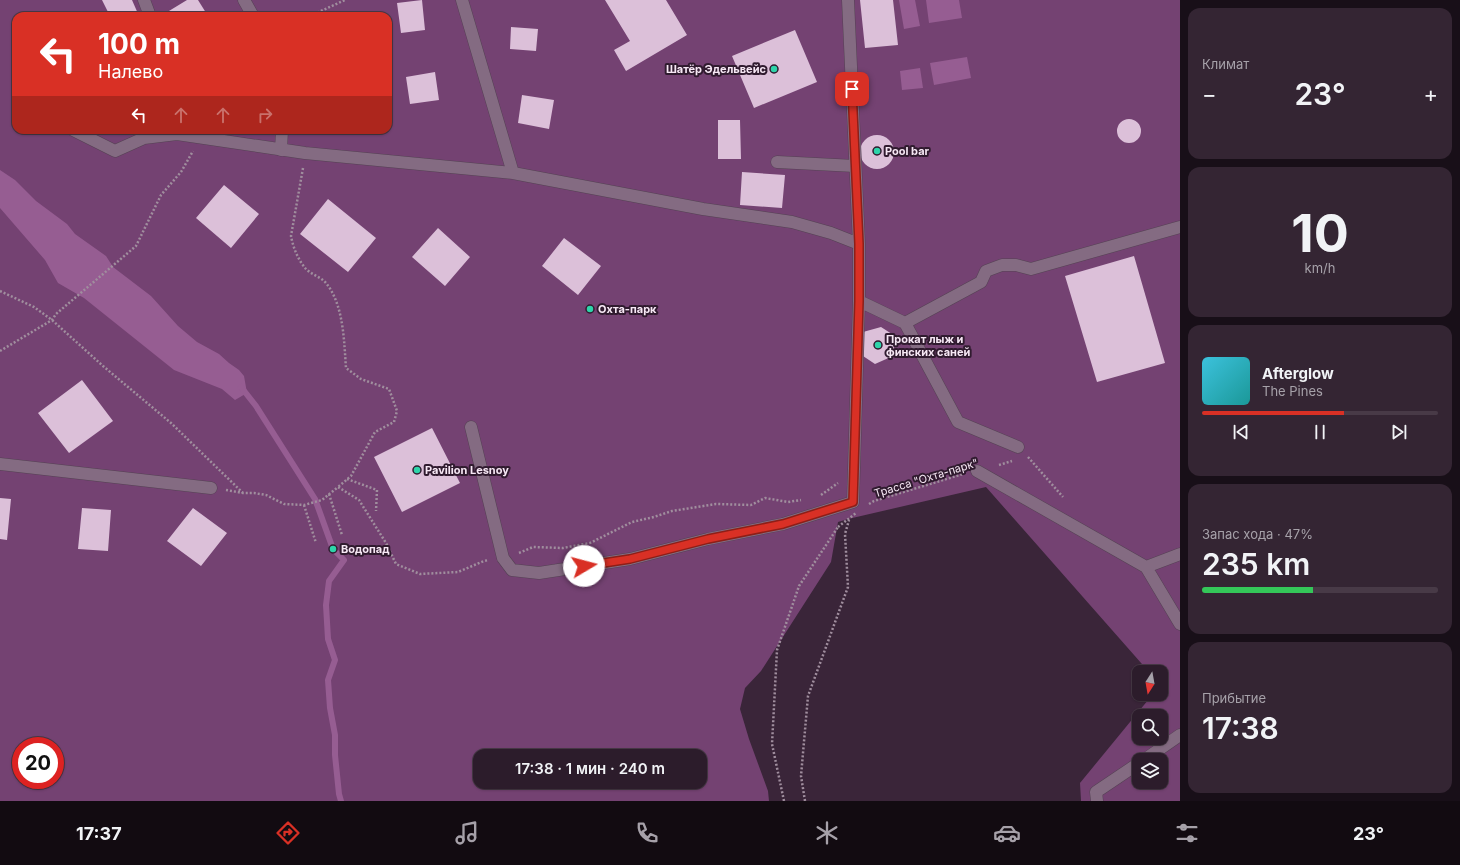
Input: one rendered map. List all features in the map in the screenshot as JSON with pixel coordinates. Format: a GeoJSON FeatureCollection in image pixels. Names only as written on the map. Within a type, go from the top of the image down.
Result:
{"type":"FeatureCollection","features":[{"type":"Feature","properties":{"kind":"lane"},"geometry":{"type":"LineString","coordinates":[[144,0],[148,12]]}},
{"type":"Feature","properties":{"kind":"lane"},"geometry":{"type":"LineString","coordinates":[[244,0],[251,12]]}},
{"type":"Feature","properties":{"kind":"lane"},"geometry":{"type":"LineString","coordinates":[[462,0],[513,173]]}},
{"type":"Feature","properties":{"kind":"lane"},"geometry":{"type":"LineString","coordinates":[[471,427],[503,558],[512,570],[539,573],[630,559],[708,539],[857,508],[854,473],[859,301],[859,244],[848,0]]}},
{"type":"Feature","properties":{"kind":"lane"},"geometry":{"type":"LineString","coordinates":[[81,134],[115,151],[144,138],[177,134],[202,137],[221,135],[281,150],[513,173],[703,209],[792,222],[831,233],[859,244]]}},
{"type":"Feature","properties":{"kind":"lane"},"geometry":{"type":"LineString","coordinates":[[281,150],[282,134]]}},
{"type":"Feature","properties":{"kind":"lane"},"geometry":{"type":"LineString","coordinates":[[777,162],[855,166]]}},
{"type":"Feature","properties":{"kind":"lane"},"geometry":{"type":"LineString","coordinates":[[905,323],[981,282],[986,271],[1002,265],[1016,265],[1031,269],[1180,227]]}},
{"type":"Feature","properties":{"kind":"lane"},"geometry":{"type":"LineString","coordinates":[[859,301],[905,323],[958,422],[1018,447]]}},
{"type":"Feature","properties":{"kind":"lane"},"geometry":{"type":"LineString","coordinates":[[0,464],[211,488]]}},
{"type":"Feature","properties":{"kind":"lane"},"geometry":{"type":"LineString","coordinates":[[977,471],[1146,567],[1180,624]]}},
{"type":"Feature","properties":{"kind":"lane"},"geometry":{"type":"LineString","coordinates":[[1146,567],[1180,554]]}},
{"type":"Feature","properties":{"kind":"lane"},"geometry":{"type":"LineString","coordinates":[[1154,753],[1180,735]]}},
{"type":"Feature","properties":{"kind":"lane"},"geometry":{"type":"LineString","coordinates":[[1097,801],[1096,792],[1132,768]]}},
{"type":"Feature","properties":{"kind":"path"},"geometry":{"type":"LineString","coordinates":[[319,12],[345,0]]}},
{"type":"Feature","properties":{"kind":"path"},"geometry":{"type":"LineString","coordinates":[[0,351],[52,320],[56,314],[136,246],[161,195],[181,172],[202,137]]}},
{"type":"Feature","properties":{"kind":"path"},"geometry":{"type":"LineString","coordinates":[[0,291],[34,307],[52,320],[103,366],[171,423],[243,493],[266,495],[284,504],[305,505],[322,500],[351,476],[375,432],[394,422],[397,411],[389,389],[361,379],[346,368],[343,327],[333,295],[325,282],[306,269],[293,246],[291,236],[305,153]]}},
{"type":"Feature","properties":{"kind":"path"},"geometry":{"type":"LineString","coordinates":[[1018,447],[1063,497]]}},
{"type":"Feature","properties":{"kind":"path","name":"Трасса \"Охта-парк\""},"geometry":{"type":"LineString","coordinates":[[868,504],[874,500],[1013,461]]}},
{"type":"Feature","properties":{"kind":"path"},"geometry":{"type":"LineString","coordinates":[[815,499],[854,473]]}},
{"type":"Feature","properties":{"kind":"path"},"geometry":{"type":"LineString","coordinates":[[347,479],[378,490],[376,511]]}},
{"type":"Feature","properties":{"kind":"path"},"geometry":{"type":"LineString","coordinates":[[338,487],[359,500],[386,543],[396,564],[420,574],[458,572],[484,561],[503,558],[532,548],[563,548],[590,543],[632,522],[672,511],[716,504],[751,505],[765,498],[788,502],[808,500]]}},
{"type":"Feature","properties":{"kind":"path"},"geometry":{"type":"LineString","coordinates":[[329,494],[342,535]]}},
{"type":"Feature","properties":{"kind":"path"},"geometry":{"type":"LineString","coordinates":[[305,505],[316,543]]}},
{"type":"Feature","properties":{"kind":"path"},"geometry":{"type":"LineString","coordinates":[[784,801],[772,744],[777,650],[799,586],[838,527],[857,508]]}},
{"type":"Feature","properties":{"kind":"path"},"geometry":{"type":"LineString","coordinates":[[805,801],[801,776],[808,696],[848,587],[845,534],[857,508]]}},
{"type":"Feature","properties":{"kind":"shaded area","name":"Охта-парк"},"geometry":{"type":"Polygon","coordinates":[[[0,0],[1180,0],[1180,801],[1081,801],[1080,783],[1132,720],[1132,745],[1168,745],[1168,709],[1141,709],[1147,701],[1168,701],[1168,665],[1143,665],[986,487],[838,522],[831,562],[761,671],[745,688],[740,709],[768,791],[769,801],[0,801],[0,0]]]}},
{"type":"Feature","properties":{"kind":"shaded area"},"geometry":{"type":"Polygon","coordinates":[[[899,0],[915,0],[920,26],[904,29],[899,0]]]}},
{"type":"Feature","properties":{"kind":"shaded area"},"geometry":{"type":"Polygon","coordinates":[[[926,0],[959,0],[962,18],[929,23],[926,0]]]}},
{"type":"Feature","properties":{"kind":"shaded area"},"geometry":{"type":"Polygon","coordinates":[[[967,57],[971,78],[934,85],[930,63],[967,57]]]}},
{"type":"Feature","properties":{"kind":"shaded area"},"geometry":{"type":"Polygon","coordinates":[[[920,68],[923,88],[902,90],[900,71],[920,68]]]}},
{"type":"Feature","properties":{"kind":"shaded area"},"geometry":{"type":"Polygon","coordinates":[[[0,170],[15,180],[36,201],[67,224],[75,234],[106,256],[113,267],[151,296],[178,326],[197,342],[219,354],[239,370],[244,376],[247,393],[235,400],[222,389],[174,370],[84,298],[58,283],[45,260],[0,208],[0,170]]]}},
{"type":"Feature","properties":{"kind":"building"},"geometry":{"type":"Polygon","coordinates":[[[102,0],[132,0],[137,12],[108,12],[102,0]]]}},
{"type":"Feature","properties":{"kind":"building"},"geometry":{"type":"Polygon","coordinates":[[[187,0],[198,0],[206,12],[167,12],[187,0]]]}},
{"type":"Feature","properties":{"kind":"building"},"geometry":{"type":"Polygon","coordinates":[[[422,0],[425,30],[401,33],[397,3],[422,0]]]}},
{"type":"Feature","properties":{"kind":"building"},"geometry":{"type":"Polygon","coordinates":[[[605,0],[666,0],[687,35],[626,71],[614,50],[630,41],[605,0]]]}},
{"type":"Feature","properties":{"kind":"building"},"geometry":{"type":"Polygon","coordinates":[[[860,0],[893,0],[898,45],[865,48],[860,0]]]}},
{"type":"Feature","properties":{"kind":"building"},"geometry":{"type":"Polygon","coordinates":[[[511,27],[538,29],[536,51],[510,49],[511,27]]]}},
{"type":"Feature","properties":{"kind":"building","name":"Шатёр Эдельвейс"},"geometry":{"type":"Polygon","coordinates":[[[795,30],[817,82],[754,108],[732,56],[795,30]]]}},
{"type":"Feature","properties":{"kind":"building"},"geometry":{"type":"Polygon","coordinates":[[[435,72],[439,100],[410,104],[406,77],[435,72]]]}},
{"type":"Feature","properties":{"kind":"building"},"geometry":{"type":"Polygon","coordinates":[[[522,95],[554,100],[549,129],[518,123],[522,95]]]}},
{"type":"Feature","properties":{"kind":"building"},"geometry":{"type":"Polygon","coordinates":[[[1129,119],[1138,122],[1141,131],[1138,140],[1129,143],[1120,140],[1117,131],[1120,122],[1129,119]]]}},
{"type":"Feature","properties":{"kind":"building"},"geometry":{"type":"Polygon","coordinates":[[[718,120],[740,120],[741,159],[718,159],[718,120]]]}},
{"type":"Feature","properties":{"kind":"building","name":"Pool bar"},"geometry":{"type":"Polygon","coordinates":[[[880,135],[889,140],[893,145],[893,159],[889,164],[884,168],[874,169],[870,168],[861,159],[860,149],[861,145],[870,136],[880,135]]]}},
{"type":"Feature","properties":{"kind":"building"},"geometry":{"type":"Polygon","coordinates":[[[742,172],[785,175],[782,208],[740,205],[742,172]]]}},
{"type":"Feature","properties":{"kind":"building"},"geometry":{"type":"Polygon","coordinates":[[[224,185],[259,214],[231,248],[196,218],[224,185]]]}},
{"type":"Feature","properties":{"kind":"building"},"geometry":{"type":"Polygon","coordinates":[[[328,199],[376,238],[348,272],[300,234],[328,199]]]}},
{"type":"Feature","properties":{"kind":"building"},"geometry":{"type":"Polygon","coordinates":[[[438,228],[470,257],[445,286],[412,257],[438,228]]]}},
{"type":"Feature","properties":{"kind":"building"},"geometry":{"type":"Polygon","coordinates":[[[564,238],[601,266],[578,295],[542,266],[564,238]]]}},
{"type":"Feature","properties":{"kind":"building"},"geometry":{"type":"Polygon","coordinates":[[[1134,256],[1165,363],[1097,382],[1065,276],[1134,256]]]}},
{"type":"Feature","properties":{"kind":"building","name":"Прокат лыж и финских саней"},"geometry":{"type":"Polygon","coordinates":[[[881,327],[895,336],[893,356],[875,364],[860,354],[863,332],[881,327]]]}},
{"type":"Feature","properties":{"kind":"building"},"geometry":{"type":"Polygon","coordinates":[[[82,380],[113,421],[69,453],[38,413],[82,380]]]}},
{"type":"Feature","properties":{"kind":"building","name":"Pavilion Lesnoy"},"geometry":{"type":"Polygon","coordinates":[[[432,428],[460,483],[402,512],[374,457],[432,428]]]}},
{"type":"Feature","properties":{"kind":"building"},"geometry":{"type":"Polygon","coordinates":[[[0,498],[11,499],[7,540],[0,539],[0,498]]]}},
{"type":"Feature","properties":{"kind":"building"},"geometry":{"type":"Polygon","coordinates":[[[82,508],[111,510],[108,551],[78,549],[82,508]]]}},
{"type":"Feature","properties":{"kind":"building"},"geometry":{"type":"Polygon","coordinates":[[[193,508],[227,533],[201,566],[167,541],[193,508]]]}},
{"type":"Feature","properties":{"kind":"waterway"},"geometry":{"type":"LineString","coordinates":[[241,387],[256,406],[315,499],[333,549],[344,560],[329,581],[326,605],[328,639],[335,660],[328,680],[330,708],[335,735],[335,755],[339,794],[341,801]]}},
{"type":"Feature","properties":{"kind":"place","name":"Шатёр Эдельвейс"},"geometry":{"type":"Point","coordinates":[774,69]}},
{"type":"Feature","properties":{"kind":"place","name":"Pool bar"},"geometry":{"type":"Point","coordinates":[877,151]}},
{"type":"Feature","properties":{"kind":"place","name":"Охта-парк"},"geometry":{"type":"Point","coordinates":[590,309]}},
{"type":"Feature","properties":{"kind":"place","name":"Прокат лыж и финских саней"},"geometry":{"type":"Point","coordinates":[878,345]}},
{"type":"Feature","properties":{"kind":"place","name":"Pavilion Lesnoy"},"geometry":{"type":"Point","coordinates":[417,470]}},
{"type":"Feature","properties":{"kind":"place","name":"Водопад"},"geometry":{"type":"Point","coordinates":[333,549]}},
{"type":"Feature","properties":{"kind":"route"},"geometry":{"type":"LineString","coordinates":[[584,566],[630,559],[708,539],[783,524],[853,502],[859,301],[859,244],[852,89]]}}]}
